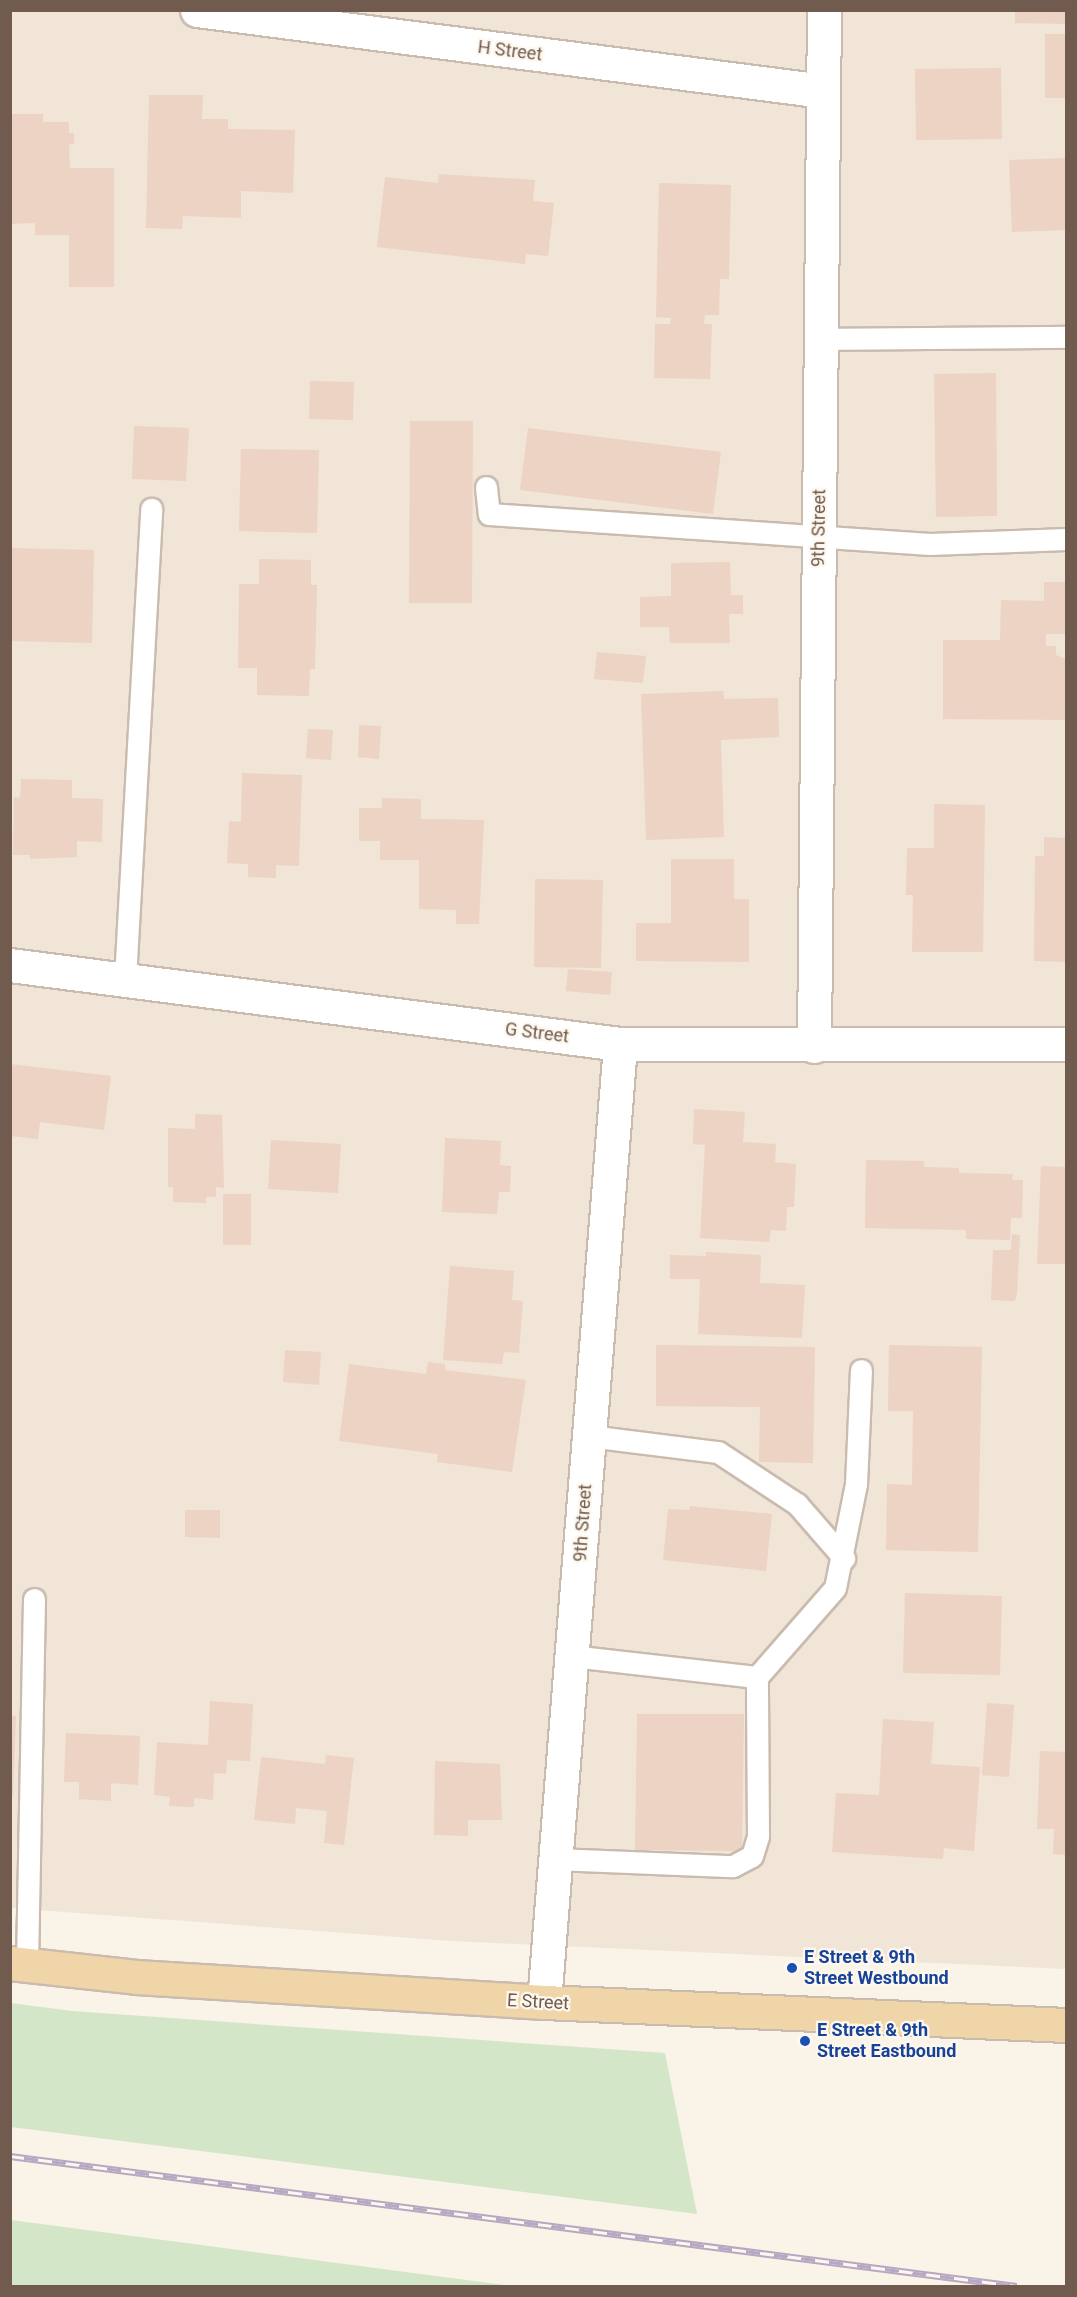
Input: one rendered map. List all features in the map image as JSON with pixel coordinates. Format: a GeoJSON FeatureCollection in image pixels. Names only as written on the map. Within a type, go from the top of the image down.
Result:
{"type":"FeatureCollection","features":[{"type":"Feature","properties":{"kind":"main road","name":"E Street"},"geometry":{"type":"LineString","coordinates":[[19,1964],[136,1977],[544,2002],[1066,2025]]}},
{"type":"Feature","properties":{"kind":"street","name":"H Street"},"geometry":{"type":"LineString","coordinates":[[197,10],[823,91]]}},
{"type":"Feature","properties":{"kind":"street","name":"9th Street"},"geometry":{"type":"LineString","coordinates":[[814,1046],[824,10]]}},
{"type":"Feature","properties":{"kind":"street","name":"G Street"},"geometry":{"type":"LineString","coordinates":[[10,965],[620,1044],[814,1046],[1066,1044]]}},
{"type":"Feature","properties":{"kind":"street","name":"9th Street"},"geometry":{"type":"LineString","coordinates":[[544,2002],[620,1044]]}},
{"type":"Feature","properties":{"kind":"lane"},"geometry":{"type":"LineString","coordinates":[[821,339],[1066,337]]}},
{"type":"Feature","properties":{"kind":"lane"},"geometry":{"type":"LineString","coordinates":[[486,487],[489,514],[949,544],[1066,539]]}},
{"type":"Feature","properties":{"kind":"lane"},"geometry":{"type":"LineString","coordinates":[[125,980],[151,509]]}},
{"type":"Feature","properties":{"kind":"lane"},"geometry":{"type":"LineString","coordinates":[[555,1859],[733,1866],[752,1856],[758,1836],[757,1677],[835,1588],[844,1558],[856,1484],[861,1370]]}},
{"type":"Feature","properties":{"kind":"lane"},"geometry":{"type":"LineString","coordinates":[[589,1436],[718,1452],[797,1504],[844,1558]]}},
{"type":"Feature","properties":{"kind":"lane"},"geometry":{"type":"LineString","coordinates":[[19,1964],[34,1599]]}},
{"type":"Feature","properties":{"kind":"lane"},"geometry":{"type":"LineString","coordinates":[[572,1656],[757,1677]]}},
{"type":"Feature","properties":{"kind":"shaded area"},"geometry":{"type":"Polygon","coordinates":[[[10,11],[1066,11],[1066,1969],[452,1941],[11,1908],[10,11]]]}},
{"type":"Feature","properties":{"kind":"green space"},"geometry":{"type":"Polygon","coordinates":[[[11,2003],[72,2011],[665,2053],[697,2214],[11,2127],[11,2003]]]}},
{"type":"Feature","properties":{"kind":"green space"},"geometry":{"type":"Polygon","coordinates":[[[11,2220],[511,2286],[11,2286],[11,2220]]]}},
{"type":"Feature","properties":{"kind":"building"},"geometry":{"type":"Polygon","coordinates":[[[1015,10],[1066,10],[1066,24],[1015,23],[1015,10]]]}},
{"type":"Feature","properties":{"kind":"building"},"geometry":{"type":"Polygon","coordinates":[[[1045,34],[1066,34],[1066,98],[1045,98],[1045,34]]]}},
{"type":"Feature","properties":{"kind":"building"},"geometry":{"type":"Polygon","coordinates":[[[1001,68],[1002,139],[916,140],[915,69],[1001,68]]]}},
{"type":"Feature","properties":{"kind":"building"},"geometry":{"type":"Polygon","coordinates":[[[149,95],[203,95],[202,119],[228,119],[228,129],[295,130],[293,193],[241,191],[241,218],[183,216],[182,229],[146,228],[149,95]]]}},
{"type":"Feature","properties":{"kind":"building"},"geometry":{"type":"Polygon","coordinates":[[[10,114],[43,114],[43,122],[69,122],[69,133],[74,133],[74,144],[69,144],[70,168],[114,168],[114,287],[69,287],[69,235],[35,235],[35,223],[10,224],[10,114]]]}},
{"type":"Feature","properties":{"kind":"building"},"geometry":{"type":"Polygon","coordinates":[[[1066,158],[1066,230],[1012,232],[1009,160],[1066,158]]]}},
{"type":"Feature","properties":{"kind":"building"},"geometry":{"type":"Polygon","coordinates":[[[439,174],[535,180],[533,201],[554,203],[548,256],[526,254],[525,264],[377,247],[385,177],[438,183],[439,174]]]}},
{"type":"Feature","properties":{"kind":"building"},"geometry":{"type":"Polygon","coordinates":[[[659,183],[731,185],[729,279],[720,279],[719,315],[705,315],[704,324],[712,324],[710,379],[654,378],[655,324],[670,324],[671,318],[656,317],[659,183]]]}},
{"type":"Feature","properties":{"kind":"building"},"geometry":{"type":"Polygon","coordinates":[[[996,373],[997,516],[936,517],[934,374],[996,373]]]}},
{"type":"Feature","properties":{"kind":"building"},"geometry":{"type":"Polygon","coordinates":[[[310,381],[354,382],[353,420],[309,419],[310,381]]]}},
{"type":"Feature","properties":{"kind":"building"},"geometry":{"type":"Polygon","coordinates":[[[410,421],[473,421],[472,603],[409,603],[410,421]]]}},
{"type":"Feature","properties":{"kind":"building"},"geometry":{"type":"Polygon","coordinates":[[[134,426],[189,428],[186,481],[132,479],[134,426]]]}},
{"type":"Feature","properties":{"kind":"building"},"geometry":{"type":"Polygon","coordinates":[[[528,428],[721,452],[713,514],[520,490],[528,428]]]}},
{"type":"Feature","properties":{"kind":"building"},"geometry":{"type":"Polygon","coordinates":[[[241,449],[319,450],[317,533],[239,531],[241,449]]]}},
{"type":"Feature","properties":{"kind":"building"},"geometry":{"type":"Polygon","coordinates":[[[10,548],[94,550],[92,643],[10,641],[10,548]]]}},
{"type":"Feature","properties":{"kind":"building"},"geometry":{"type":"Polygon","coordinates":[[[259,559],[311,560],[311,585],[317,585],[315,669],[310,669],[309,696],[257,695],[257,668],[238,668],[239,584],[259,584],[259,559]]]}},
{"type":"Feature","properties":{"kind":"building"},"geometry":{"type":"Polygon","coordinates":[[[730,562],[731,595],[743,595],[743,614],[729,614],[730,643],[670,643],[669,627],[640,627],[640,597],[671,596],[671,563],[730,562]]]}},
{"type":"Feature","properties":{"kind":"building"},"geometry":{"type":"Polygon","coordinates":[[[1044,582],[1066,582],[1066,634],[1046,634],[1046,646],[1056,646],[1056,655],[1066,659],[1066,720],[943,719],[943,640],[1000,640],[1001,600],[1044,601],[1044,582]]]}},
{"type":"Feature","properties":{"kind":"building"},"geometry":{"type":"Polygon","coordinates":[[[597,652],[646,656],[643,683],[594,679],[597,652]]]}},
{"type":"Feature","properties":{"kind":"building"},"geometry":{"type":"Polygon","coordinates":[[[723,691],[724,699],[778,698],[779,737],[721,740],[724,837],[646,840],[641,694],[723,691]]]}},
{"type":"Feature","properties":{"kind":"building"},"geometry":{"type":"Polygon","coordinates":[[[359,725],[381,726],[379,759],[358,757],[359,725]]]}},
{"type":"Feature","properties":{"kind":"building"},"geometry":{"type":"Polygon","coordinates":[[[308,729],[333,730],[331,760],[306,758],[308,729]]]}},
{"type":"Feature","properties":{"kind":"building"},"geometry":{"type":"Polygon","coordinates":[[[242,773],[302,775],[299,866],[276,865],[276,878],[248,877],[248,864],[227,863],[229,821],[241,822],[242,773]]]}},
{"type":"Feature","properties":{"kind":"building"},"geometry":{"type":"Polygon","coordinates":[[[21,779],[72,780],[72,798],[103,799],[102,842],[77,841],[77,857],[30,859],[30,855],[13,855],[14,797],[20,798],[21,779]]]}},
{"type":"Feature","properties":{"kind":"building"},"geometry":{"type":"Polygon","coordinates":[[[382,798],[421,799],[421,819],[484,820],[479,924],[456,924],[456,910],[419,909],[419,860],[380,860],[380,841],[359,841],[359,808],[382,808],[382,798]]]}},
{"type":"Feature","properties":{"kind":"building"},"geometry":{"type":"Polygon","coordinates":[[[934,804],[985,805],[983,952],[912,952],[913,895],[906,895],[907,848],[934,848],[934,804]]]}},
{"type":"Feature","properties":{"kind":"building"},"geometry":{"type":"Polygon","coordinates":[[[1044,837],[1066,838],[1066,962],[1034,961],[1035,856],[1044,856],[1044,837]]]}},
{"type":"Feature","properties":{"kind":"building"},"geometry":{"type":"Polygon","coordinates":[[[671,859],[734,859],[734,899],[749,899],[749,962],[636,961],[636,923],[671,923],[671,859]]]}},
{"type":"Feature","properties":{"kind":"building"},"geometry":{"type":"Polygon","coordinates":[[[535,879],[603,880],[601,968],[534,967],[535,879]]]}},
{"type":"Feature","properties":{"kind":"building"},"geometry":{"type":"Polygon","coordinates":[[[568,969],[612,972],[610,995],[566,991],[568,969]]]}},
{"type":"Feature","properties":{"kind":"building"},"geometry":{"type":"Polygon","coordinates":[[[10,1064],[111,1076],[104,1130],[40,1122],[38,1139],[10,1136],[10,1064]]]}},
{"type":"Feature","properties":{"kind":"building"},"geometry":{"type":"Polygon","coordinates":[[[694,1109],[745,1112],[743,1142],[776,1144],[775,1162],[796,1164],[794,1207],[787,1207],[786,1231],[771,1230],[769,1242],[700,1238],[705,1145],[693,1144],[694,1109]]]}},
{"type":"Feature","properties":{"kind":"building"},"geometry":{"type":"Polygon","coordinates":[[[195,1114],[222,1115],[224,1188],[216,1187],[216,1197],[206,1197],[206,1203],[173,1202],[173,1187],[168,1187],[168,1128],[195,1129],[195,1114]]]}},
{"type":"Feature","properties":{"kind":"building"},"geometry":{"type":"Polygon","coordinates":[[[445,1138],[501,1141],[500,1165],[511,1166],[510,1192],[499,1192],[497,1214],[442,1212],[445,1138]]]}},
{"type":"Feature","properties":{"kind":"building"},"geometry":{"type":"Polygon","coordinates":[[[271,1140],[341,1144],[338,1193],[268,1189],[271,1140]]]}},
{"type":"Feature","properties":{"kind":"building"},"geometry":{"type":"Polygon","coordinates":[[[866,1160],[924,1161],[924,1167],[959,1168],[959,1173],[1013,1174],[1012,1180],[1023,1180],[1022,1218],[1011,1218],[1010,1240],[966,1239],[966,1230],[865,1228],[866,1160]]]}},
{"type":"Feature","properties":{"kind":"building"},"geometry":{"type":"Polygon","coordinates":[[[1041,1166],[1066,1167],[1066,1264],[1037,1264],[1041,1166]]]}},
{"type":"Feature","properties":{"kind":"building"},"geometry":{"type":"Polygon","coordinates":[[[223,1194],[251,1194],[251,1245],[223,1245],[223,1194]]]}},
{"type":"Feature","properties":{"kind":"building"},"geometry":{"type":"Polygon","coordinates":[[[1012,1234],[1020,1235],[1015,1301],[991,1300],[993,1250],[1011,1250],[1012,1234]]]}},
{"type":"Feature","properties":{"kind":"building"},"geometry":{"type":"Polygon","coordinates":[[[706,1252],[761,1255],[760,1283],[805,1285],[802,1338],[698,1334],[700,1279],[670,1279],[670,1255],[706,1256],[706,1252]]]}},
{"type":"Feature","properties":{"kind":"building"},"geometry":{"type":"Polygon","coordinates":[[[450,1266],[514,1271],[512,1300],[523,1301],[519,1353],[504,1352],[502,1364],[443,1360],[450,1266]]]}},
{"type":"Feature","properties":{"kind":"building"},"geometry":{"type":"Polygon","coordinates":[[[656,1345],[815,1347],[813,1463],[759,1462],[760,1407],[656,1406],[656,1345]]]}},
{"type":"Feature","properties":{"kind":"building"},"geometry":{"type":"Polygon","coordinates":[[[889,1345],[982,1347],[978,1552],[886,1550],[887,1484],[912,1485],[913,1411],[888,1411],[889,1345]]]}},
{"type":"Feature","properties":{"kind":"building"},"geometry":{"type":"Polygon","coordinates":[[[285,1350],[321,1352],[319,1385],[283,1382],[285,1350]]]}},
{"type":"Feature","properties":{"kind":"building"},"geometry":{"type":"Polygon","coordinates":[[[428,1362],[445,1364],[445,1370],[526,1380],[512,1472],[437,1462],[438,1454],[339,1441],[349,1364],[426,1374],[428,1362]]]}},
{"type":"Feature","properties":{"kind":"building"},"geometry":{"type":"Polygon","coordinates":[[[690,1506],[772,1514],[766,1571],[663,1560],[668,1509],[689,1510],[690,1506]]]}},
{"type":"Feature","properties":{"kind":"building"},"geometry":{"type":"Polygon","coordinates":[[[185,1510],[220,1510],[220,1538],[185,1537],[185,1510]]]}},
{"type":"Feature","properties":{"kind":"building"},"geometry":{"type":"Polygon","coordinates":[[[905,1593],[1002,1596],[1000,1675],[903,1673],[905,1593]]]}},
{"type":"Feature","properties":{"kind":"building"},"geometry":{"type":"Polygon","coordinates":[[[210,1701],[253,1704],[250,1761],[227,1760],[226,1774],[214,1773],[213,1800],[194,1798],[194,1807],[169,1806],[170,1797],[154,1795],[157,1742],[208,1745],[210,1701]]]}},
{"type":"Feature","properties":{"kind":"building"},"geometry":{"type":"Polygon","coordinates":[[[987,1703],[1014,1705],[1009,1777],[982,1775],[987,1703]]]}},
{"type":"Feature","properties":{"kind":"building"},"geometry":{"type":"Polygon","coordinates":[[[637,1714],[744,1714],[742,1851],[635,1850],[637,1714]]]}},
{"type":"Feature","properties":{"kind":"building"},"geometry":{"type":"Polygon","coordinates":[[[10,1716],[16,1716],[13,1796],[10,1796],[10,1716]]]}},
{"type":"Feature","properties":{"kind":"building"},"geometry":{"type":"Polygon","coordinates":[[[883,1719],[934,1722],[931,1764],[980,1767],[974,1851],[944,1848],[943,1859],[832,1852],[836,1793],[879,1795],[883,1719]]]}},
{"type":"Feature","properties":{"kind":"building"},"geometry":{"type":"Polygon","coordinates":[[[66,1733],[140,1736],[138,1785],[111,1783],[111,1801],[79,1799],[79,1782],[64,1782],[66,1733]]]}},
{"type":"Feature","properties":{"kind":"building"},"geometry":{"type":"Polygon","coordinates":[[[1040,1751],[1066,1752],[1066,1855],[1053,1854],[1054,1829],[1037,1829],[1040,1751]]]}},
{"type":"Feature","properties":{"kind":"building"},"geometry":{"type":"Polygon","coordinates":[[[326,1755],[354,1758],[344,1845],[324,1843],[327,1811],[296,1808],[295,1824],[254,1820],[261,1757],[325,1764],[326,1755]]]}},
{"type":"Feature","properties":{"kind":"building"},"geometry":{"type":"Polygon","coordinates":[[[435,1761],[500,1764],[502,1820],[468,1820],[468,1836],[434,1835],[435,1761]]]}},
{"type":"Feature","properties":{"kind":"railway"},"geometry":{"type":"LineString","coordinates":[[10,2156],[1017,2286]]}},
{"type":"Feature","properties":{"kind":"place","name":"E Street & 9th Street Westbound"},"geometry":{"type":"Point","coordinates":[792,1968]}},
{"type":"Feature","properties":{"kind":"place","name":"E Street & 9th Street Eastbound"},"geometry":{"type":"Point","coordinates":[805,2041]}}]}
